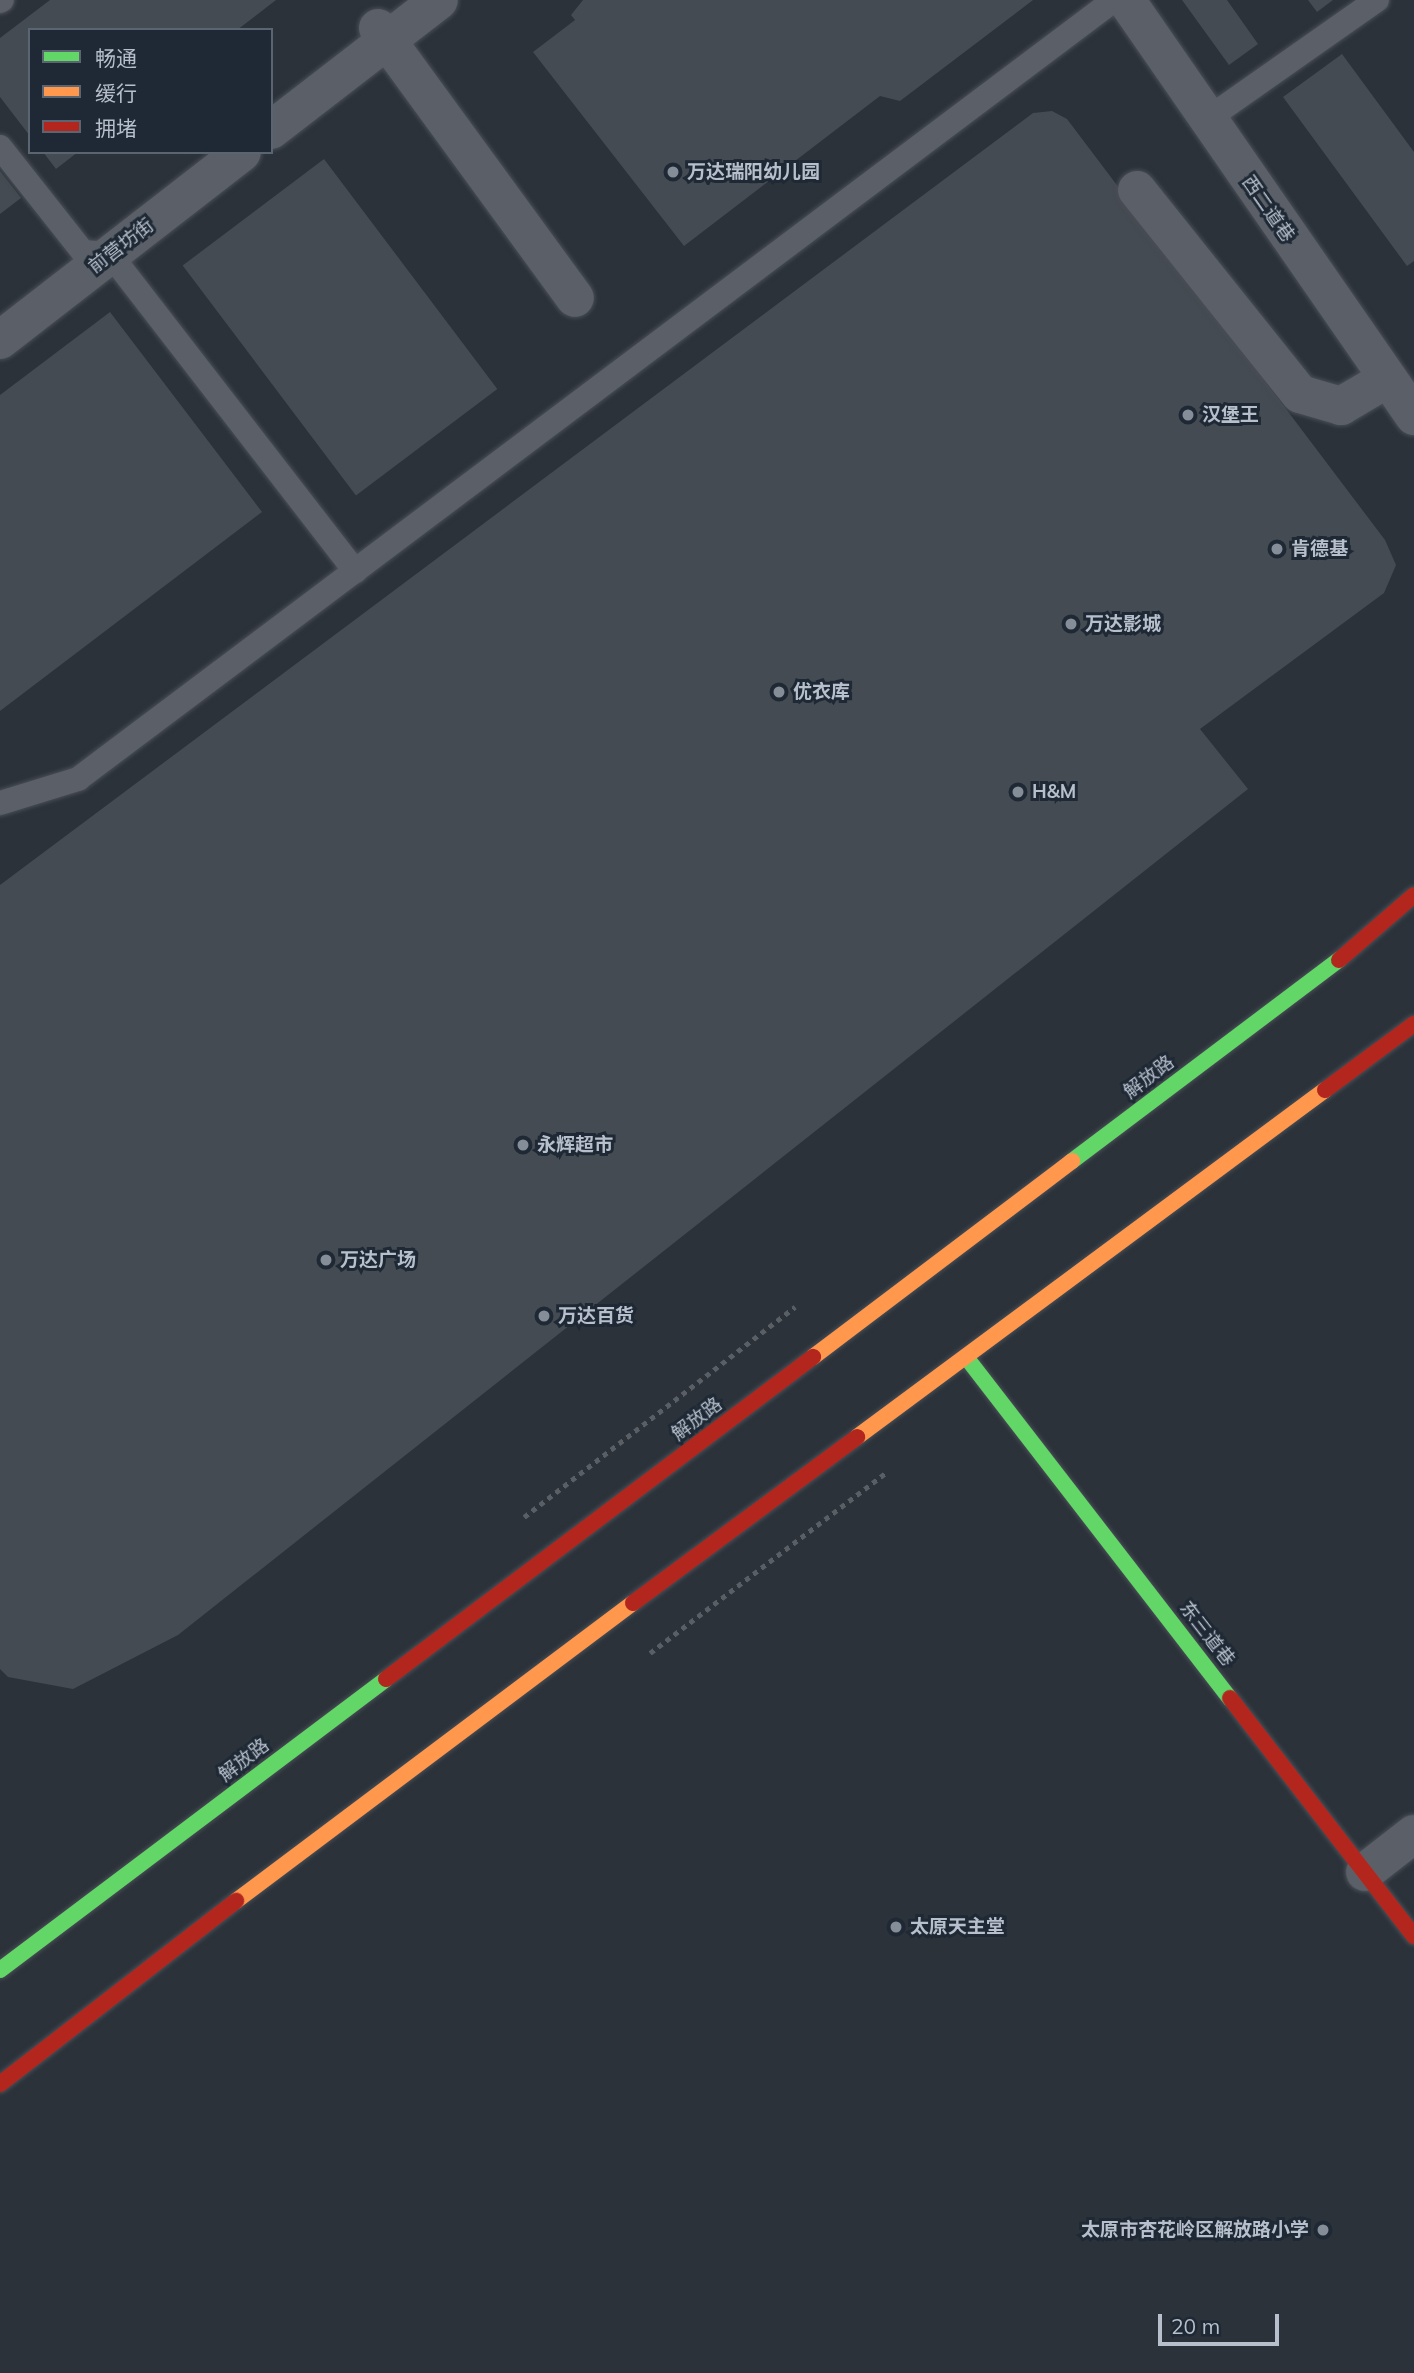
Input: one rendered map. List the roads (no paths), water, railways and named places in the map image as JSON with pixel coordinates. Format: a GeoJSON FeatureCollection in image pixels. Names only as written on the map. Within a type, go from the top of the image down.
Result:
{"type":"FeatureCollection","features":[{"type":"Feature","properties":{"kind":"main road","name":"解放路"},"geometry":{"type":"LineString","coordinates":[[0,1970],[1350,952],[1414,895]]}},
{"type":"Feature","properties":{"kind":"main road"},"geometry":{"type":"LineString","coordinates":[[1350,952],[1414,910]]}},
{"type":"Feature","properties":{"kind":"main road"},"geometry":{"type":"LineString","coordinates":[[0,2084],[343,1818],[1414,1021]]}},
{"type":"Feature","properties":{"kind":"main road","name":"东三道巷"},"geometry":{"type":"LineString","coordinates":[[966,1357],[1414,1936]]}},
{"type":"Feature","properties":{"kind":"street"},"geometry":{"type":"LineString","coordinates":[[273,128],[382,34],[414,0]]}},
{"type":"Feature","properties":{"kind":"street"},"geometry":{"type":"LineString","coordinates":[[273,108],[382,34],[439,0]]}},
{"type":"Feature","properties":{"kind":"street","name":"西二道巷"},"geometry":{"type":"LineString","coordinates":[[1126,0],[1206,120],[1414,416]]}},
{"type":"Feature","properties":{"kind":"street"},"geometry":{"type":"LineString","coordinates":[[382,34],[575,298]]}},
{"type":"Feature","properties":{"kind":"street","name":"前营坊街"},"geometry":{"type":"LineString","coordinates":[[0,340],[212,154]]}},
{"type":"Feature","properties":{"kind":"street","name":"前营坊街"},"geometry":{"type":"LineString","coordinates":[[0,316],[97,253],[239,154]]}},
{"type":"Feature","properties":{"kind":"street"},"geometry":{"type":"LineString","coordinates":[[1137,190],[1300,394],[1342,406],[1387,379]]}},
{"type":"Feature","properties":{"kind":"street"},"geometry":{"type":"LineString","coordinates":[[1365,1872],[1414,1834]]}},
{"type":"Feature","properties":{"kind":"lane"},"geometry":{"type":"LineString","coordinates":[[0,803],[78,779],[1114,0]]}},
{"type":"Feature","properties":{"kind":"lane"},"geometry":{"type":"LineString","coordinates":[[1206,120],[1377,0]]}},
{"type":"Feature","properties":{"kind":"lane"},"geometry":{"type":"LineString","coordinates":[[0,147],[97,253],[355,571]]}},
{"type":"Feature","properties":{"kind":"place","name":"万达瑞阳幼儿园"},"geometry":{"type":"Point","coordinates":[673,172]}},
{"type":"Feature","properties":{"kind":"place","name":"汉堡王"},"geometry":{"type":"Point","coordinates":[1188,415]}},
{"type":"Feature","properties":{"kind":"place","name":"肯德基"},"geometry":{"type":"Point","coordinates":[1277,549]}},
{"type":"Feature","properties":{"kind":"place","name":"万达影城"},"geometry":{"type":"Point","coordinates":[1071,624]}},
{"type":"Feature","properties":{"kind":"place","name":"优衣库"},"geometry":{"type":"Point","coordinates":[779,692]}},
{"type":"Feature","properties":{"kind":"place","name":"H&M"},"geometry":{"type":"Point","coordinates":[1018,792]}},
{"type":"Feature","properties":{"kind":"place","name":"永辉超市"},"geometry":{"type":"Point","coordinates":[523,1145]}},
{"type":"Feature","properties":{"kind":"place","name":"万达广场"},"geometry":{"type":"Point","coordinates":[326,1260]}},
{"type":"Feature","properties":{"kind":"place","name":"万达百货"},"geometry":{"type":"Point","coordinates":[544,1316]}},
{"type":"Feature","properties":{"kind":"place","name":"太原天主堂"},"geometry":{"type":"Point","coordinates":[896,1927]}},
{"type":"Feature","properties":{"kind":"place","name":"太原市杏花岭区解放路小学"},"geometry":{"type":"Point","coordinates":[1323,2230]}}]}
